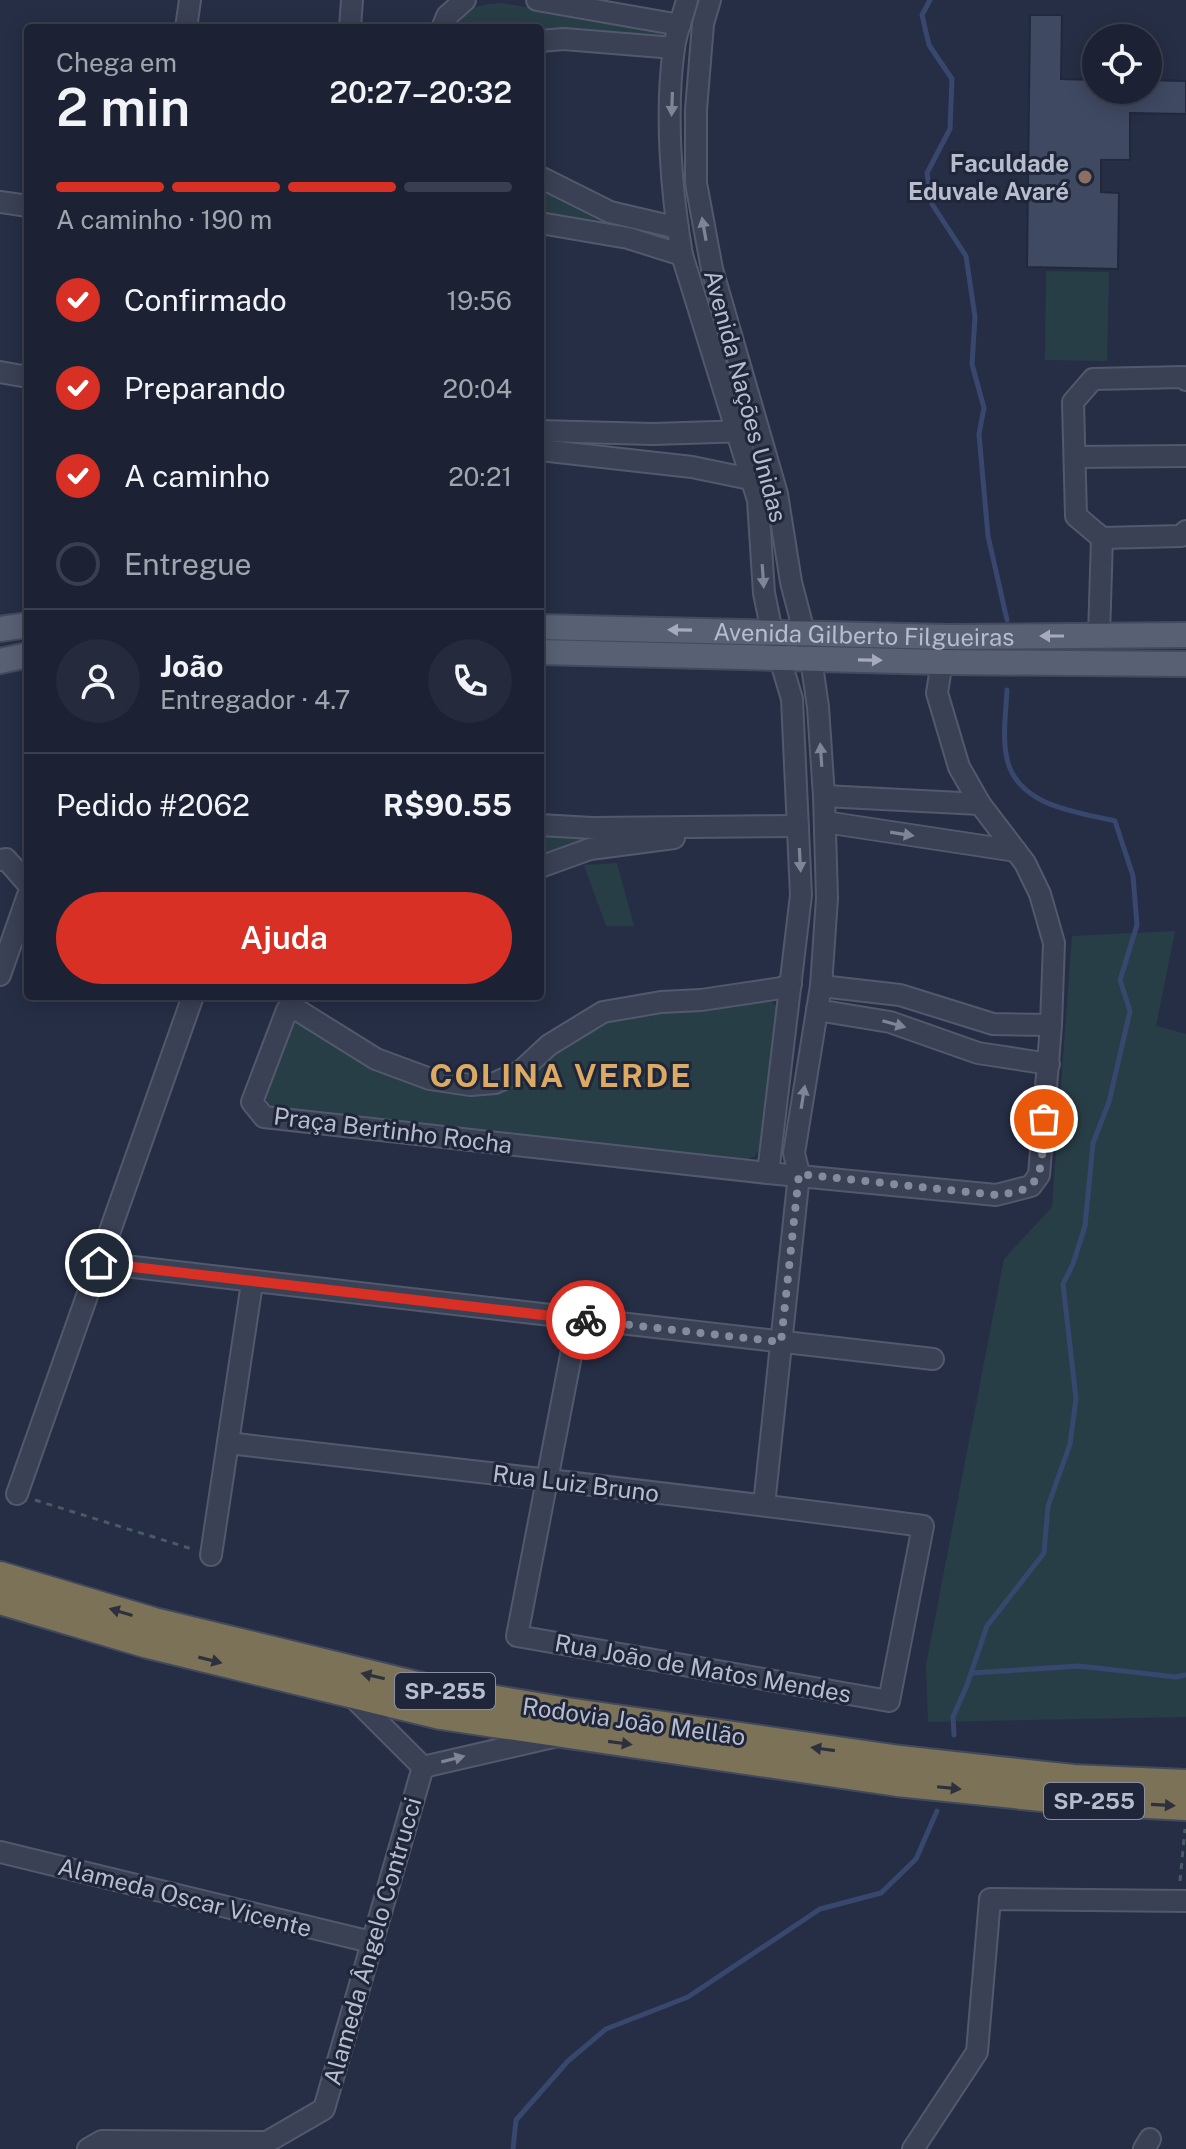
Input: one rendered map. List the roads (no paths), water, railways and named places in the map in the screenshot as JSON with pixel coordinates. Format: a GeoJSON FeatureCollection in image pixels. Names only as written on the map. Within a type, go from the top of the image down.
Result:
{"type":"FeatureCollection","features":[{"type":"Feature","properties":{"kind":"highway","name":"Rodovia João Mellão"},"geometry":{"type":"LineString","coordinates":[[0,1576],[154,1622],[430,1689],[900,1760],[1073,1779],[1186,1784]]}},
{"type":"Feature","properties":{"kind":"highway","name":"Rodovia João Mellão"},"geometry":{"type":"LineString","coordinates":[[0,1600],[148,1644],[440,1715],[912,1784],[1071,1800],[1186,1806]]}},
{"type":"Feature","properties":{"kind":"main road"},"geometry":{"type":"LineString","coordinates":[[0,629],[24,626]]}},
{"type":"Feature","properties":{"kind":"main road","name":"Avenida Gilberto Filgueiras"},"geometry":{"type":"LineString","coordinates":[[544,627],[948,637],[1175,635]]}},
{"type":"Feature","properties":{"kind":"main road"},"geometry":{"type":"LineString","coordinates":[[1174,664],[1175,635]]}},
{"type":"Feature","properties":{"kind":"main road","name":"Avenida Gilberto Filgueiras"},"geometry":{"type":"LineString","coordinates":[[544,652],[941,662],[1174,664]]}},
{"type":"Feature","properties":{"kind":"main road"},"geometry":{"type":"LineString","coordinates":[[0,661],[24,656]]}},
{"type":"Feature","properties":{"kind":"street"},"geometry":{"type":"LineString","coordinates":[[187,24],[190,0]]}},
{"type":"Feature","properties":{"kind":"street"},"geometry":{"type":"LineString","coordinates":[[350,24],[352,0]]}},
{"type":"Feature","properties":{"kind":"street"},"geometry":{"type":"LineString","coordinates":[[444,24],[447,16],[465,0]]}},
{"type":"Feature","properties":{"kind":"street"},"geometry":{"type":"LineString","coordinates":[[537,0],[680,25]]}},
{"type":"Feature","properties":{"kind":"street","name":"Avenida Nações Unidas"},"geometry":{"type":"LineString","coordinates":[[687,0],[674,48],[670,138],[682,255],[758,500],[764,593],[792,699],[801,895],[768,1173]]}},
{"type":"Feature","properties":{"kind":"street","name":"Avenida Nações Unidas"},"geometry":{"type":"LineString","coordinates":[[710,0],[703,24],[696,110],[696,183],[712,269],[777,494],[791,582],[811,659],[818,707],[825,822],[827,898],[821,986],[794,1153],[799,1174],[764,1505]]}},
{"type":"Feature","properties":{"kind":"street"},"geometry":{"type":"LineString","coordinates":[[544,41],[564,39],[674,48]]}},
{"type":"Feature","properties":{"kind":"street"},"geometry":{"type":"LineString","coordinates":[[544,179],[610,212],[678,228]]}},
{"type":"Feature","properties":{"kind":"street"},"geometry":{"type":"LineString","coordinates":[[0,202],[24,205]]}},
{"type":"Feature","properties":{"kind":"street"},"geometry":{"type":"LineString","coordinates":[[544,224],[628,238],[682,255]]}},
{"type":"Feature","properties":{"kind":"street"},"geometry":{"type":"LineString","coordinates":[[0,372],[24,376]]}},
{"type":"Feature","properties":{"kind":"street"},"geometry":{"type":"LineString","coordinates":[[1186,380],[1184,377],[1093,379],[1073,402],[1076,516],[1102,538],[1181,536],[1186,531]]}},
{"type":"Feature","properties":{"kind":"street"},"geometry":{"type":"LineString","coordinates":[[544,431],[653,434],[760,430]]}},
{"type":"Feature","properties":{"kind":"street"},"geometry":{"type":"LineString","coordinates":[[544,450],[692,467],[750,479]]}},
{"type":"Feature","properties":{"kind":"street"},"geometry":{"type":"LineString","coordinates":[[1075,457],[1186,456]]}},
{"type":"Feature","properties":{"kind":"street"},"geometry":{"type":"LineString","coordinates":[[1099,636],[1102,538]]}},
{"type":"Feature","properties":{"kind":"street"},"geometry":{"type":"LineString","coordinates":[[817,1010],[890,1022],[978,1053],[1049,1064],[1054,943],[1040,894],[1016,851],[980,804],[959,767],[937,693],[948,637]]}},
{"type":"Feature","properties":{"kind":"street"},"geometry":{"type":"LineString","coordinates":[[824,796],[980,804]]}},
{"type":"Feature","properties":{"kind":"street"},"geometry":{"type":"LineString","coordinates":[[825,822],[1016,851]]}},
{"type":"Feature","properties":{"kind":"street"},"geometry":{"type":"LineString","coordinates":[[544,825],[592,828],[798,826]]}},
{"type":"Feature","properties":{"kind":"street"},"geometry":{"type":"LineString","coordinates":[[544,866],[590,849],[765,826]]}},
{"type":"Feature","properties":{"kind":"street"},"geometry":{"type":"LineString","coordinates":[[0,860],[6,859],[24,879]]}},
{"type":"Feature","properties":{"kind":"street"},"geometry":{"type":"LineString","coordinates":[[0,975],[24,906]]}},
{"type":"Feature","properties":{"kind":"street","name":"Praça Bertinho Rocha"},"geometry":{"type":"LineString","coordinates":[[791,984],[781,988],[603,1012],[549,1045],[521,1071],[495,1083],[470,1085],[430,1079],[376,1059],[299,1011],[287,1010],[252,1102],[264,1117],[996,1195],[1031,1186],[1039,1175],[1049,1064]]}},
{"type":"Feature","properties":{"kind":"street"},"geometry":{"type":"LineString","coordinates":[[821,986],[900,995],[993,1024],[1051,1025]]}},
{"type":"Feature","properties":{"kind":"street"},"geometry":{"type":"LineString","coordinates":[[17,1494],[192,1000]]}},
{"type":"Feature","properties":{"kind":"street"},"geometry":{"type":"LineString","coordinates":[[99,1263],[933,1359]]}},
{"type":"Feature","properties":{"kind":"street"},"geometry":{"type":"LineString","coordinates":[[211,1555],[252,1283]]}},
{"type":"Feature","properties":{"kind":"street"},"geometry":{"type":"LineString","coordinates":[[546,1479],[578,1319]]}},
{"type":"Feature","properties":{"kind":"street","name":"Rua Luiz Bruno"},"geometry":{"type":"LineString","coordinates":[[228,1443],[923,1526],[889,1701]]}},
{"type":"Feature","properties":{"kind":"street","name":"Rua João de Matos Mendes"},"geometry":{"type":"LineString","coordinates":[[546,1479],[517,1636],[889,1701]]}},
{"type":"Feature","properties":{"kind":"street"},"geometry":{"type":"LineString","coordinates":[[350,1694],[423,1767],[564,1735]]}},
{"type":"Feature","properties":{"kind":"street","name":"Alameda Ângelo Contrucci"},"geometry":{"type":"LineString","coordinates":[[88,2149],[102,2141],[267,2142],[324,2109],[423,1767]]}},
{"type":"Feature","properties":{"kind":"street","name":"Alameda Oscar Vicente"},"geometry":{"type":"LineString","coordinates":[[0,1852],[371,1942]]}},
{"type":"Feature","properties":{"kind":"street"},"geometry":{"type":"LineString","coordinates":[[913,2149],[977,2052],[990,1899],[1182,1901]]}},
{"type":"Feature","properties":{"kind":"waterway"},"geometry":{"type":"LineString","coordinates":[[930,0],[922,15],[929,45],[952,79],[950,129],[927,173],[932,204],[966,256],[975,317],[972,364],[984,408],[979,434],[988,536],[1007,620]]}},
{"type":"Feature","properties":{"kind":"waterway"},"geometry":{"type":"LineString","coordinates":[[954,1735],[953,1717],[987,1626],[1044,1553],[1048,1506],[1070,1444],[1076,1399],[1063,1284],[1085,1226],[1093,1143],[1109,1102],[1130,1011],[1120,980],[1137,925],[1133,876],[1115,821],[1054,806],[1027,791],[1016,780],[1005,748],[1007,690]]}},
{"type":"Feature","properties":{"kind":"waterway"},"geometry":{"type":"LineString","coordinates":[[972,1673],[1079,1666],[1176,1677],[1186,1675]]}},
{"type":"Feature","properties":{"kind":"waterway"},"geometry":{"type":"LineString","coordinates":[[513,2149],[516,2120],[568,2061],[606,2029],[688,1997],[820,1909],[881,1893],[916,1859],[937,1811]]}},
{"type":"Feature","properties":{"kind":"place","name":"Faculdade Eduvale Avaré"},"geometry":{"type":"Point","coordinates":[1085,177]}},
{"type":"Feature","properties":{"kind":"district","name":"COLINA VERDE"},"geometry":{"type":"Point","coordinates":[561,1075]}}]}
